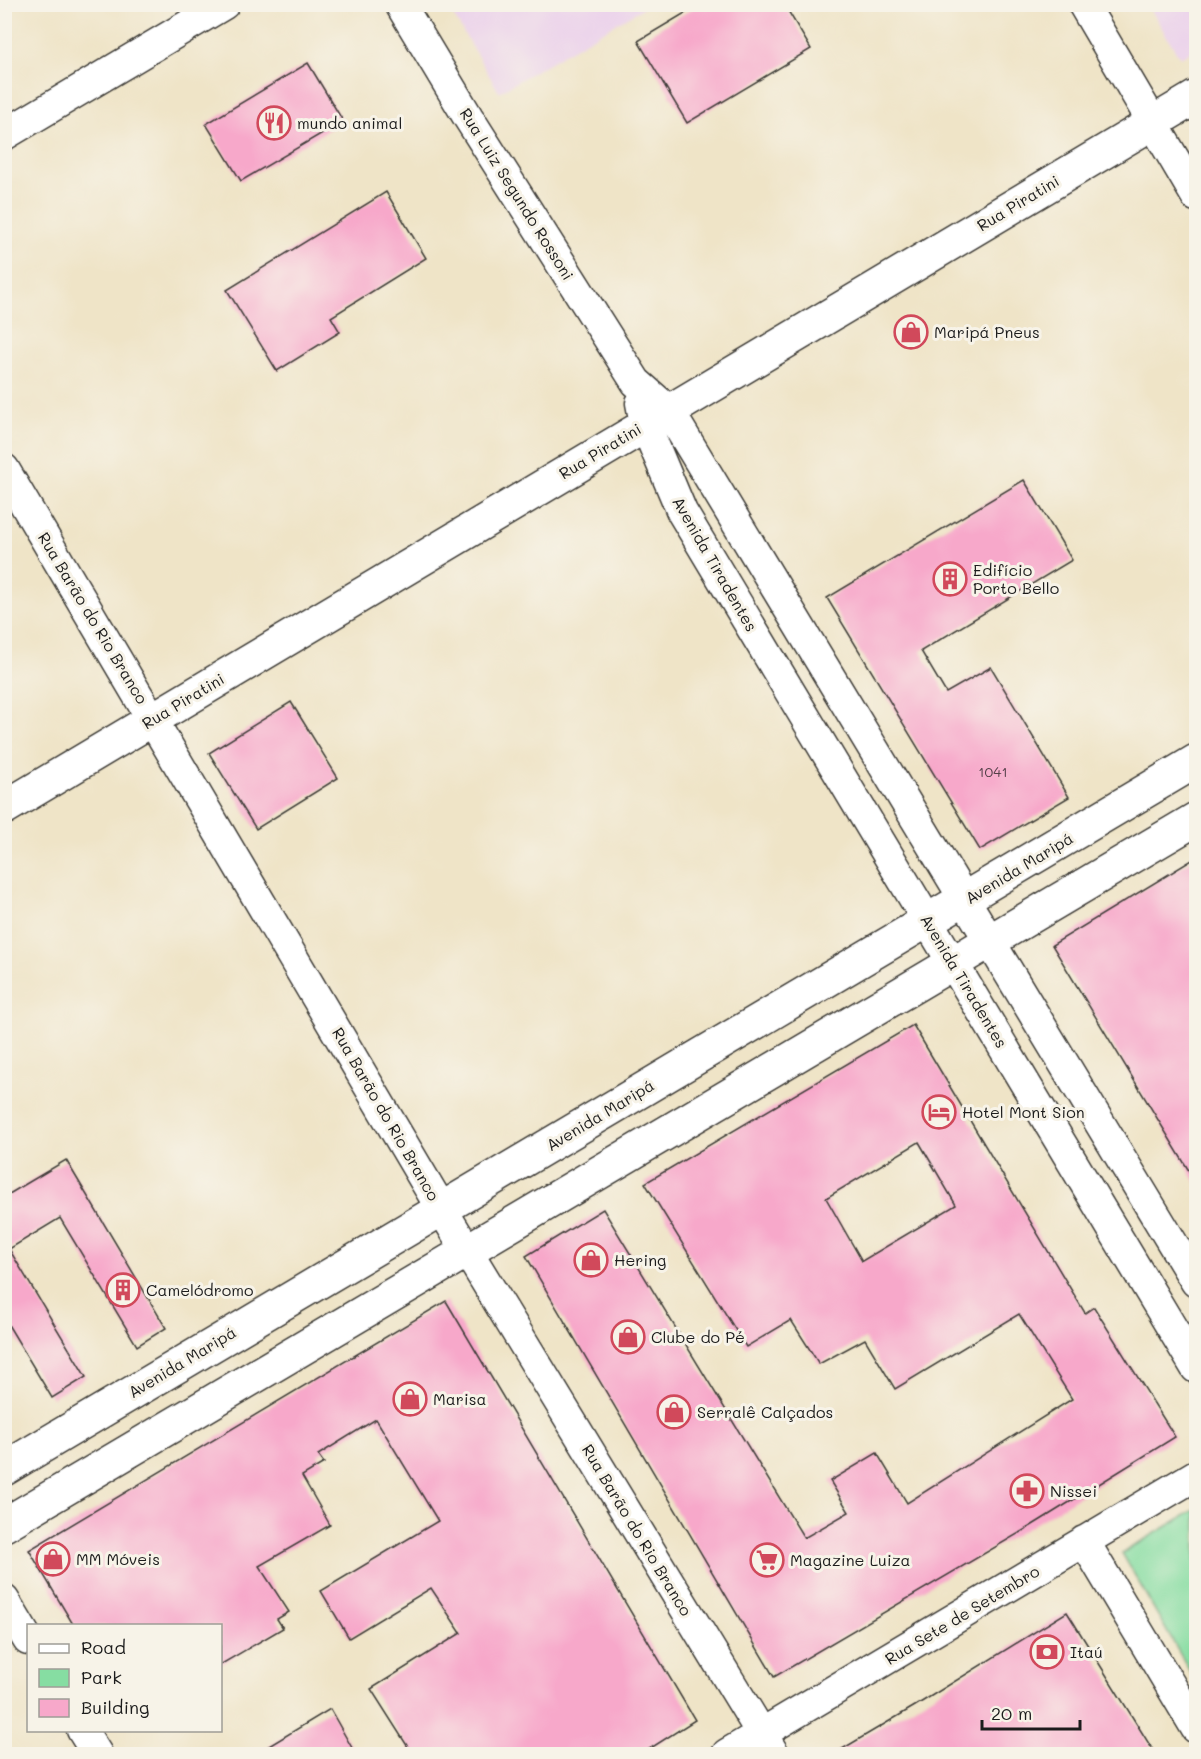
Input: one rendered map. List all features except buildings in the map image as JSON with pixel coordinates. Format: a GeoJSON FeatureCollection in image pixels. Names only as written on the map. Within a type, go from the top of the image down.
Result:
{"type":"FeatureCollection","features":[{"type":"Feature","properties":{"kind":"main road","name":"Rua Piratini"},"geometry":{"type":"LineString","coordinates":[[4,808],[1197,97]]}},
{"type":"Feature","properties":{"kind":"main road","name":"Avenida Maripá"},"geometry":{"type":"LineString","coordinates":[[4,1469],[1197,762]]}},
{"type":"Feature","properties":{"kind":"main road"},"geometry":{"type":"LineString","coordinates":[[4,1525],[1197,819]]}},
{"type":"Feature","properties":{"kind":"main road"},"geometry":{"type":"LineString","coordinates":[[1030,861],[1025,879],[1036,896],[1055,902]]}},
{"type":"Feature","properties":{"kind":"main road"},"geometry":{"type":"LineString","coordinates":[[864,958],[887,966],[896,981],[887,1002]]}},
{"type":"Feature","properties":{"kind":"main road"},"geometry":{"type":"LineString","coordinates":[[504,1172],[498,1187],[512,1209],[528,1214]]}},
{"type":"Feature","properties":{"kind":"main road"},"geometry":{"type":"LineString","coordinates":[[375,1248],[396,1251],[408,1271],[399,1290]]}},
{"type":"Feature","properties":{"kind":"street"},"geometry":{"type":"LineString","coordinates":[[4,135],[224,4]]}},
{"type":"Feature","properties":{"kind":"street","name":"Rua Luiz Segundo Rossoni"},"geometry":{"type":"LineString","coordinates":[[400,4],[636,382]]}},
{"type":"Feature","properties":{"kind":"street"},"geometry":{"type":"LineString","coordinates":[[1083,4],[1197,196]]}},
{"type":"Feature","properties":{"kind":"street","name":"Avenida Tiradentes"},"geometry":{"type":"LineString","coordinates":[[636,382],[657,418],[717,488],[1197,1282]]}},
{"type":"Feature","properties":{"kind":"street","name":"Avenida Tiradentes"},"geometry":{"type":"LineString","coordinates":[[657,418],[682,513],[1197,1368]]}},
{"type":"Feature","properties":{"kind":"street","name":"Rua Barão do Rio Branco"},"geometry":{"type":"LineString","coordinates":[[4,469],[154,719],[466,1250],[768,1744]]}},
{"type":"Feature","properties":{"kind":"street"},"geometry":{"type":"LineString","coordinates":[[682,513],[687,496],[693,489],[717,488]]}},
{"type":"Feature","properties":{"kind":"street"},"geometry":{"type":"LineString","coordinates":[[884,850],[906,855],[915,850],[920,842],[922,829]]}},
{"type":"Feature","properties":{"kind":"street"},"geometry":{"type":"LineString","coordinates":[[1004,1048],[1000,1022],[1007,1014],[1019,1011],[1029,1014],[1041,1025]]}},
{"type":"Feature","properties":{"kind":"street","name":"Rua Sete de Setembro"},"geometry":{"type":"LineString","coordinates":[[728,1755],[768,1744],[1084,1541],[1197,1474]]}},
{"type":"Feature","properties":{"kind":"street"},"geometry":{"type":"LineString","coordinates":[[1084,1541],[1197,1728]]}},
{"type":"Feature","properties":{"kind":"street"},"geometry":{"type":"LineString","coordinates":[[4,1599],[27,1638]]}},
{"type":"Feature","properties":{"kind":"street"},"geometry":{"type":"LineString","coordinates":[[83,1732],[97,1755]]}},
{"type":"Feature","properties":{"kind":"shaded area"},"geometry":{"type":"Polygon","coordinates":[[[447,5],[648,5],[499,92],[447,5]]]}},
{"type":"Feature","properties":{"kind":"shaded area"},"geometry":{"type":"Polygon","coordinates":[[[1148,5],[1196,5],[1196,48],[1180,58],[1148,5]]]}},
{"type":"Feature","properties":{"kind":"green space"},"geometry":{"type":"Polygon","coordinates":[[[1196,1509],[1196,1682],[1122,1553],[1196,1509]]]}},
{"type":"Feature","properties":{"kind":"place","name":"mundo animal"},"geometry":{"type":"Point","coordinates":[274,123]}},
{"type":"Feature","properties":{"kind":"place","name":"Maripá Pneus"},"geometry":{"type":"Point","coordinates":[911,332]}},
{"type":"Feature","properties":{"kind":"place","name":"Edifício Porto Bello"},"geometry":{"type":"Point","coordinates":[950,579]}},
{"type":"Feature","properties":{"kind":"place","name":"Hotel Mont Sion"},"geometry":{"type":"Point","coordinates":[939,1112]}},
{"type":"Feature","properties":{"kind":"place","name":"Hering"},"geometry":{"type":"Point","coordinates":[591,1260]}},
{"type":"Feature","properties":{"kind":"place","name":"Camelódromo"},"geometry":{"type":"Point","coordinates":[123,1290]}},
{"type":"Feature","properties":{"kind":"place","name":"Clube do Pé"},"geometry":{"type":"Point","coordinates":[628,1337]}},
{"type":"Feature","properties":{"kind":"place","name":"Marisa"},"geometry":{"type":"Point","coordinates":[410,1399]}},
{"type":"Feature","properties":{"kind":"place","name":"Serralê Calçados"},"geometry":{"type":"Point","coordinates":[674,1412]}},
{"type":"Feature","properties":{"kind":"place","name":"Nissei"},"geometry":{"type":"Point","coordinates":[1027,1491]}},
{"type":"Feature","properties":{"kind":"place","name":"MM Móveis"},"geometry":{"type":"Point","coordinates":[53,1559]}},
{"type":"Feature","properties":{"kind":"place","name":"Magazine Luiza"},"geometry":{"type":"Point","coordinates":[767,1560]}},
{"type":"Feature","properties":{"kind":"place","name":"Itaú"},"geometry":{"type":"Point","coordinates":[1047,1652]}}]}
